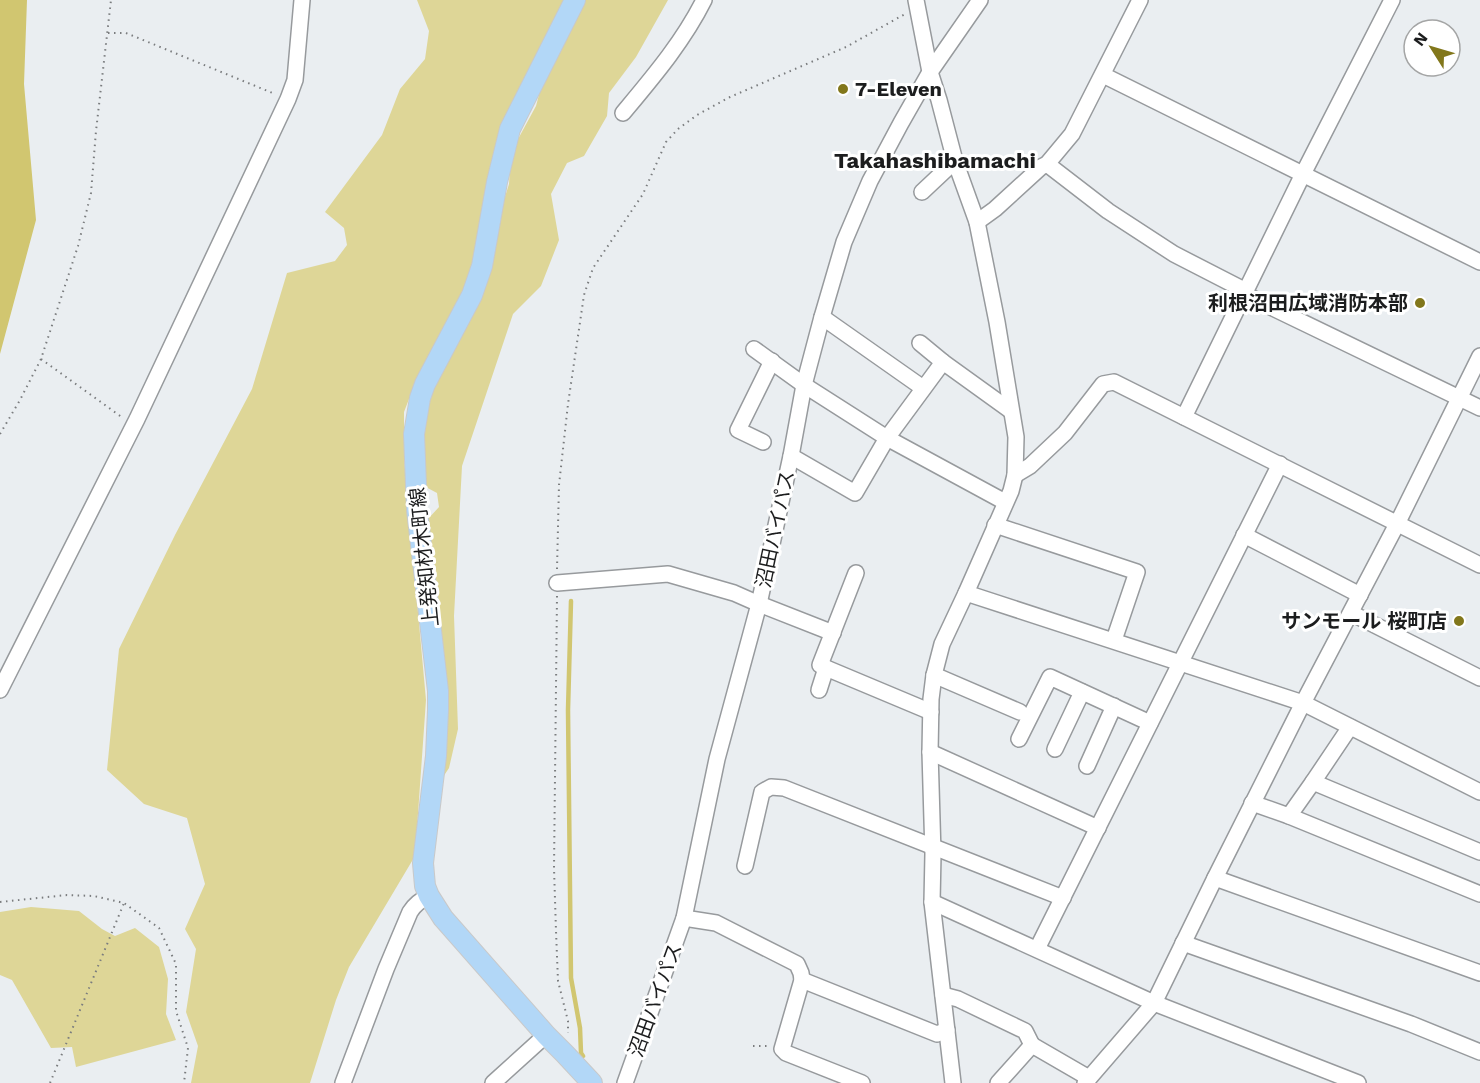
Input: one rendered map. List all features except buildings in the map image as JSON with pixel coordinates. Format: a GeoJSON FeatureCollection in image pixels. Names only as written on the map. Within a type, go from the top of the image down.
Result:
{"type":"FeatureCollection","features":[{"type":"Feature","properties":{"kind":"main road","name":"上発知材木町線"},"geometry":{"type":"LineString","coordinates":[[575,0],[510,129],[497,182],[482,266],[472,295],[425,384],[416,416],[414,434],[417,510],[438,691],[436,756],[423,862],[425,886],[443,918],[546,1035],[592,1083]]}},
{"type":"Feature","properties":{"kind":"street"},"geometry":{"type":"LineString","coordinates":[[0,690],[137,419],[288,99],[295,80],[302,0]]}},
{"type":"Feature","properties":{"kind":"street"},"geometry":{"type":"LineString","coordinates":[[623,113],[662,67],[693,22],[704,0]]}},
{"type":"Feature","properties":{"kind":"street","name":"沼田バイパス"},"geometry":{"type":"LineString","coordinates":[[625,1083],[684,918],[717,759],[759,604],[804,385],[844,242],[861,202],[901,123],[930,72],[980,0]]}},
{"type":"Feature","properties":{"kind":"street"},"geometry":{"type":"LineString","coordinates":[[977,222],[1047,164],[1072,134],[1140,0]]}},
{"type":"Feature","properties":{"kind":"street"},"geometry":{"type":"LineString","coordinates":[[1184,417],[1303,174],[1392,0]]}},
{"type":"Feature","properties":{"kind":"street"},"geometry":{"type":"LineString","coordinates":[[916,4],[930,72],[955,161],[977,222],[997,322],[1016,437],[1015,475],[966,593],[942,644],[934,675],[930,752],[932,902],[953,1083]]}},
{"type":"Feature","properties":{"kind":"street"},"geometry":{"type":"LineString","coordinates":[[1103,75],[1480,262]]}},
{"type":"Feature","properties":{"kind":"street"},"geometry":{"type":"LineString","coordinates":[[922,192],[955,161]]}},
{"type":"Feature","properties":{"kind":"street"},"geometry":{"type":"LineString","coordinates":[[1047,164],[1108,211],[1174,254],[1245,293],[1480,408]]}},
{"type":"Feature","properties":{"kind":"street"},"geometry":{"type":"LineString","coordinates":[[822,317],[923,388]]}},
{"type":"Feature","properties":{"kind":"street"},"geometry":{"type":"LineString","coordinates":[[920,343],[1011,411]]}},
{"type":"Feature","properties":{"kind":"street"},"geometry":{"type":"LineString","coordinates":[[754,349],[804,385],[887,438],[1005,502]]}},
{"type":"Feature","properties":{"kind":"street"},"geometry":{"type":"LineString","coordinates":[[943,994],[1025,1031],[1032,1045],[1087,1081],[1154,1003],[1252,803],[1397,525],[1480,356]]}},
{"type":"Feature","properties":{"kind":"street"},"geometry":{"type":"LineString","coordinates":[[763,442],[738,430],[772,362]]}},
{"type":"Feature","properties":{"kind":"street"},"geometry":{"type":"LineString","coordinates":[[791,456],[855,493],[887,438],[943,362]]}},
{"type":"Feature","properties":{"kind":"street"},"geometry":{"type":"LineString","coordinates":[[1015,475],[1030,466],[1065,433],[1103,384],[1114,382],[1480,565]]}},
{"type":"Feature","properties":{"kind":"street"},"geometry":{"type":"LineString","coordinates":[[1038,949],[1280,464]]}},
{"type":"Feature","properties":{"kind":"street"},"geometry":{"type":"LineString","coordinates":[[995,525],[1137,572],[1114,640]]}},
{"type":"Feature","properties":{"kind":"street"},"geometry":{"type":"LineString","coordinates":[[1244,535],[1360,595]]}},
{"type":"Feature","properties":{"kind":"street"},"geometry":{"type":"LineString","coordinates":[[856,573],[820,665],[931,712]]}},
{"type":"Feature","properties":{"kind":"street"},"geometry":{"type":"LineString","coordinates":[[557,582],[668,574],[734,593],[833,633]]}},
{"type":"Feature","properties":{"kind":"street"},"geometry":{"type":"LineString","coordinates":[[966,593],[1303,703],[1480,792]]}},
{"type":"Feature","properties":{"kind":"street"},"geometry":{"type":"LineString","coordinates":[[1350,613],[1480,678]]}},
{"type":"Feature","properties":{"kind":"street"},"geometry":{"type":"LineString","coordinates":[[819,690],[826,668]]}},
{"type":"Feature","properties":{"kind":"street"},"geometry":{"type":"LineString","coordinates":[[934,675],[1020,712]]}},
{"type":"Feature","properties":{"kind":"street"},"geometry":{"type":"LineString","coordinates":[[1019,739],[1050,677],[1150,723]]}},
{"type":"Feature","properties":{"kind":"street"},"geometry":{"type":"LineString","coordinates":[[1055,749],[1082,692]]}},
{"type":"Feature","properties":{"kind":"street"},"geometry":{"type":"LineString","coordinates":[[1087,766],[1114,706]]}},
{"type":"Feature","properties":{"kind":"street"},"geometry":{"type":"LineString","coordinates":[[1289,816],[1350,727]]}},
{"type":"Feature","properties":{"kind":"street"},"geometry":{"type":"LineString","coordinates":[[930,752],[1098,828]]}},
{"type":"Feature","properties":{"kind":"street"},"geometry":{"type":"LineString","coordinates":[[1313,782],[1480,852]]}},
{"type":"Feature","properties":{"kind":"street"},"geometry":{"type":"LineString","coordinates":[[746,866],[762,792],[771,786],[781,794],[1063,898]]}},
{"type":"Feature","properties":{"kind":"street"},"geometry":{"type":"LineString","coordinates":[[1252,803],[1480,894]]}},
{"type":"Feature","properties":{"kind":"street"},"geometry":{"type":"LineString","coordinates":[[1215,878],[1480,973]]}},
{"type":"Feature","properties":{"kind":"street"},"geometry":{"type":"LineString","coordinates":[[343,1083],[410,912],[420,900],[429,896]]}},
{"type":"Feature","properties":{"kind":"street"},"geometry":{"type":"LineString","coordinates":[[932,902],[1154,1003],[1358,1083]]}},
{"type":"Feature","properties":{"kind":"street"},"geometry":{"type":"LineString","coordinates":[[684,918],[716,923],[794,962],[799,967],[802,980],[784,1051],[862,1083]]}},
{"type":"Feature","properties":{"kind":"street"},"geometry":{"type":"LineString","coordinates":[[1183,943],[1411,1024],[1480,1052]]}},
{"type":"Feature","properties":{"kind":"street"},"geometry":{"type":"LineString","coordinates":[[802,980],[937,1034],[947,1030]]}},
{"type":"Feature","properties":{"kind":"street"},"geometry":{"type":"LineString","coordinates":[[493,1083],[546,1035]]}},
{"type":"Feature","properties":{"kind":"street"},"geometry":{"type":"LineString","coordinates":[[998,1083],[1032,1045]]}},
{"type":"Feature","properties":{"kind":"path"},"geometry":{"type":"LineString","coordinates":[[0,434],[41,359],[78,246],[91,193],[111,0]]}},
{"type":"Feature","properties":{"kind":"path"},"geometry":{"type":"LineString","coordinates":[[565,1053],[568,1021],[558,981],[554,879],[559,485],[584,295],[593,268],[643,194],[666,142],[678,129],[697,115],[730,97],[846,47],[916,4]]}},
{"type":"Feature","properties":{"kind":"path"},"geometry":{"type":"LineString","coordinates":[[108,33],[126,33],[288,99]]}},
{"type":"Feature","properties":{"kind":"path"},"geometry":{"type":"LineString","coordinates":[[41,359],[126,420],[137,419]]}},
{"type":"Feature","properties":{"kind":"path"},"geometry":{"type":"LineString","coordinates":[[0,903],[81,894],[107,898],[123,903],[159,928],[176,963],[176,1011],[188,1048],[184,1083]]}},
{"type":"Feature","properties":{"kind":"path"},"geometry":{"type":"LineString","coordinates":[[50,1083],[123,903]]}},
{"type":"Feature","properties":{"kind":"shaded area"},"geometry":{"type":"Polygon","coordinates":[[[0,0],[27,0],[24,84],[36,220],[0,354],[0,0]]]}},
{"type":"Feature","properties":{"kind":"shaded area"},"geometry":{"type":"Polygon","coordinates":[[[417,0],[566,0],[493,164],[468,280],[456,308],[419,373],[404,412],[404,459],[426,700],[415,856],[349,967],[336,1000],[310,1083],[191,1083],[198,1046],[186,1012],[196,949],[185,929],[205,884],[187,818],[144,804],[107,770],[119,649],[175,535],[252,389],[287,273],[335,261],[347,245],[344,228],[325,212],[382,135],[400,89],[425,59],[429,31],[417,0]]]}},
{"type":"Feature","properties":{"kind":"shaded area"},"geometry":{"type":"Polygon","coordinates":[[[580,0],[668,0],[636,57],[609,93],[607,116],[584,156],[567,163],[551,194],[559,240],[541,286],[513,314],[462,466],[454,616],[458,729],[449,768],[441,780],[427,520],[439,507],[437,493],[422,485],[420,456],[429,391],[498,219],[509,184],[511,152],[536,106],[545,72],[580,0]]]}},
{"type":"Feature","properties":{"kind":"shaded area"},"geometry":{"type":"Polygon","coordinates":[[[31,907],[79,911],[115,936],[135,928],[159,947],[168,979],[166,1014],[176,1040],[76,1067],[72,1047],[51,1048],[12,980],[0,975],[0,912],[31,907]]]}},
{"type":"Feature","properties":{"kind":"waterway"},"geometry":{"type":"LineString","coordinates":[[571,601],[568,710],[571,978],[583,1056]]}},
{"type":"Feature","properties":{"kind":"place","name":"7-Eleven"},"geometry":{"type":"Point","coordinates":[843,89]}},
{"type":"Feature","properties":{"kind":"place","name":"利根沼田広域消防本部"},"geometry":{"type":"Point","coordinates":[1420,303]}},
{"type":"Feature","properties":{"kind":"place","name":"サンモール 桜町店"},"geometry":{"type":"Point","coordinates":[1459,621]}},
{"type":"Feature","properties":{"kind":"district","name":"Takahashibamachi"},"geometry":{"type":"Point","coordinates":[935,160]}}]}
